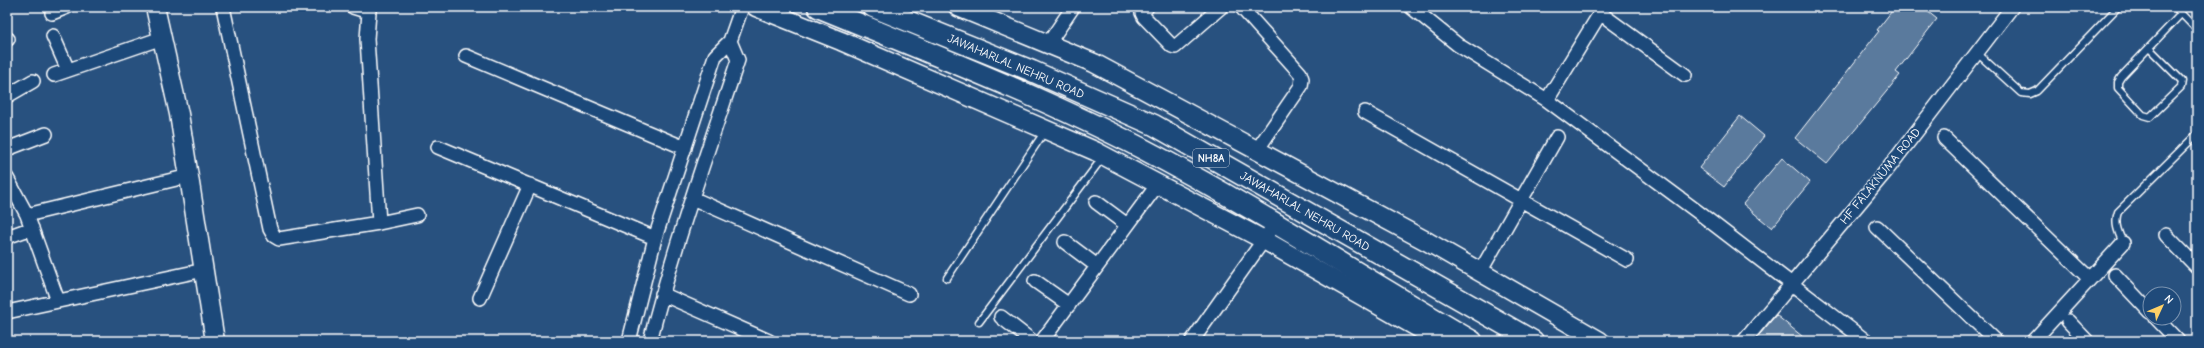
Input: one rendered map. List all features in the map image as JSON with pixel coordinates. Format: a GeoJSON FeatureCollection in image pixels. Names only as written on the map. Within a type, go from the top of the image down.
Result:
{"type":"FeatureCollection","features":[{"type":"Feature","properties":{"kind":"main road","name":"JAWAHARLAL NEHRU ROAD"},"geometry":{"type":"LineString","coordinates":[[818,7],[1030,94],[1148,152],[1198,178],[1472,341]]}},
{"type":"Feature","properties":{"kind":"main road","name":"JAWAHARLAL NEHRU ROAD"},"geometry":{"type":"LineString","coordinates":[[873,7],[1032,71],[1154,126],[1533,341]]}},
{"type":"Feature","properties":{"kind":"street"},"geometry":{"type":"LineString","coordinates":[[52,13],[67,7]]}},
{"type":"Feature","properties":{"kind":"street"},"geometry":{"type":"LineString","coordinates":[[155,7],[179,114],[215,341]]}},
{"type":"Feature","properties":{"kind":"street"},"geometry":{"type":"LineString","coordinates":[[223,7],[270,229],[274,236],[280,239],[417,216]]}},
{"type":"Feature","properties":{"kind":"street"},"geometry":{"type":"LineString","coordinates":[[353,7],[370,10],[367,39],[379,223]]}},
{"type":"Feature","properties":{"kind":"street"},"geometry":{"type":"LineString","coordinates":[[629,341],[655,238],[715,56],[730,41],[742,7]]}},
{"type":"Feature","properties":{"kind":"street"},"geometry":{"type":"LineString","coordinates":[[756,7],[1104,156],[1264,240],[1441,341]]}},
{"type":"Feature","properties":{"kind":"street"},"geometry":{"type":"LineString","coordinates":[[958,7],[1094,63],[1480,272],[1600,341]]}},
{"type":"Feature","properties":{"kind":"street"},"geometry":{"type":"LineString","coordinates":[[1048,44],[1073,7]]}},
{"type":"Feature","properties":{"kind":"street"},"geometry":{"type":"LineString","coordinates":[[1147,7],[1142,13],[1144,17],[1172,46],[1175,46],[1221,7]]}},
{"type":"Feature","properties":{"kind":"street"},"geometry":{"type":"LineString","coordinates":[[1241,7],[1300,73],[1302,79],[1301,86],[1257,150]]}},
{"type":"Feature","properties":{"kind":"street"},"geometry":{"type":"LineString","coordinates":[[1411,7],[1458,45],[1546,100],[1698,212],[1866,341]]}},
{"type":"Feature","properties":{"kind":"street","name":"HF FALAKNUMA ROAD"},"geometry":{"type":"LineString","coordinates":[[1744,341],[1790,284],[1887,170],[2012,7]]}},
{"type":"Feature","properties":{"kind":"street"},"geometry":{"type":"LineString","coordinates":[[1546,100],[1602,10],[1685,75]]}},
{"type":"Feature","properties":{"kind":"street"},"geometry":{"type":"LineString","coordinates":[[53,36],[68,70]]}},
{"type":"Feature","properties":{"kind":"street"},"geometry":{"type":"LineString","coordinates":[[54,75],[162,38]]}},
{"type":"Feature","properties":{"kind":"street"},"geometry":{"type":"LineString","coordinates":[[650,341],[662,294],[692,198],[738,60],[730,41]]}},
{"type":"Feature","properties":{"kind":"street"},"geometry":{"type":"LineString","coordinates":[[466,56],[685,148]]}},
{"type":"Feature","properties":{"kind":"street"},"geometry":{"type":"LineString","coordinates":[[7,96],[33,81]]}},
{"type":"Feature","properties":{"kind":"street"},"geometry":{"type":"LineString","coordinates":[[1366,112],[1627,260]]}},
{"type":"Feature","properties":{"kind":"street"},"geometry":{"type":"LineString","coordinates":[[7,149],[46,134]]}},
{"type":"Feature","properties":{"kind":"street"},"geometry":{"type":"LineString","coordinates":[[1480,272],[1520,199],[1557,137]]}},
{"type":"Feature","properties":{"kind":"street"},"geometry":{"type":"LineString","coordinates":[[1944,138],[2090,279]]}},
{"type":"Feature","properties":{"kind":"street"},"geometry":{"type":"LineString","coordinates":[[438,147],[655,238]]}},
{"type":"Feature","properties":{"kind":"street"},"geometry":{"type":"LineString","coordinates":[[28,215],[189,176]]}},
{"type":"Feature","properties":{"kind":"street"},"geometry":{"type":"LineString","coordinates":[[7,178],[28,215],[58,301]]}},
{"type":"Feature","properties":{"kind":"street"},"geometry":{"type":"LineString","coordinates":[[1042,341],[1158,184]]}},
{"type":"Feature","properties":{"kind":"street"},"geometry":{"type":"LineString","coordinates":[[480,298],[530,185]]}},
{"type":"Feature","properties":{"kind":"street"},"geometry":{"type":"LineString","coordinates":[[692,198],[909,294]]}},
{"type":"Feature","properties":{"kind":"street"},"geometry":{"type":"LineString","coordinates":[[1096,202],[1127,225]]}},
{"type":"Feature","properties":{"kind":"street"},"geometry":{"type":"LineString","coordinates":[[1192,341],[1275,224]]}},
{"type":"Feature","properties":{"kind":"street"},"geometry":{"type":"LineString","coordinates":[[1877,227],[1996,341]]}},
{"type":"Feature","properties":{"kind":"street"},"geometry":{"type":"LineString","coordinates":[[7,237],[32,228]]}},
{"type":"Feature","properties":{"kind":"street"},"geometry":{"type":"LineString","coordinates":[[2166,235],[2197,267]]}},
{"type":"Feature","properties":{"kind":"street"},"geometry":{"type":"LineString","coordinates":[[1065,242],[1097,266]]}},
{"type":"Feature","properties":{"kind":"street"},"geometry":{"type":"LineString","coordinates":[[2032,341],[2123,243]]}},
{"type":"Feature","properties":{"kind":"street"},"geometry":{"type":"LineString","coordinates":[[7,312],[204,270]]}},
{"type":"Feature","properties":{"kind":"street"},"geometry":{"type":"LineString","coordinates":[[2115,276],[2142,304]]}},
{"type":"Feature","properties":{"kind":"street"},"geometry":{"type":"LineString","coordinates":[[1035,281],[1069,305]]}},
{"type":"Feature","properties":{"kind":"street"},"geometry":{"type":"LineString","coordinates":[[662,294],[769,341]]}},
{"type":"Feature","properties":{"kind":"street"},"geometry":{"type":"LineString","coordinates":[[1001,317],[1032,341]]}},
{"type":"Feature","properties":{"kind":"street"},"geometry":{"type":"LineString","coordinates":[[2068,321],[2087,341]]}},
{"type":"Feature","properties":{"kind":"street"},"geometry":{"type":"LineString","coordinates":[[2164,326],[2178,341]]}},
{"type":"Feature","properties":{"kind":"lane"},"geometry":{"type":"LineString","coordinates":[[1976,52],[2021,93],[2030,94],[2036,90],[2118,7]]}},
{"type":"Feature","properties":{"kind":"lane"},"geometry":{"type":"LineString","coordinates":[[2174,7],[2197,30]]}},
{"type":"Feature","properties":{"kind":"lane"},"geometry":{"type":"LineString","coordinates":[[2149,48],[2182,81],[2181,87],[2150,117],[2143,115],[2118,88],[2118,82],[2121,77],[2149,48],[2182,14]]}},
{"type":"Feature","properties":{"kind":"lane"},"geometry":{"type":"LineString","coordinates":[[947,278],[1046,130]]}},
{"type":"Feature","properties":{"kind":"lane"},"geometry":{"type":"LineString","coordinates":[[2123,243],[2115,219],[2118,212],[2197,134]]}},
{"type":"Feature","properties":{"kind":"lane"},"geometry":{"type":"LineString","coordinates":[[979,322],[1104,156]]}},
{"type":"Feature","properties":{"kind":"building"},"geometry":{"type":"Polygon","coordinates":[[[1895,7],[1922,7],[1937,19],[1896,72],[1900,75],[1827,164],[1795,138],[1879,31],[1877,30],[1895,7]]]}},
{"type":"Feature","properties":{"kind":"building"},"geometry":{"type":"Polygon","coordinates":[[[1740,116],[1764,136],[1724,187],[1699,168],[1740,116]]]}},
{"type":"Feature","properties":{"kind":"building"},"geometry":{"type":"Polygon","coordinates":[[[1782,158],[1810,182],[1772,228],[1743,204],[1782,158]]]}},
{"type":"Feature","properties":{"kind":"building"},"geometry":{"type":"Polygon","coordinates":[[[1776,315],[1808,341],[1754,341],[1776,315]]]}}]}
